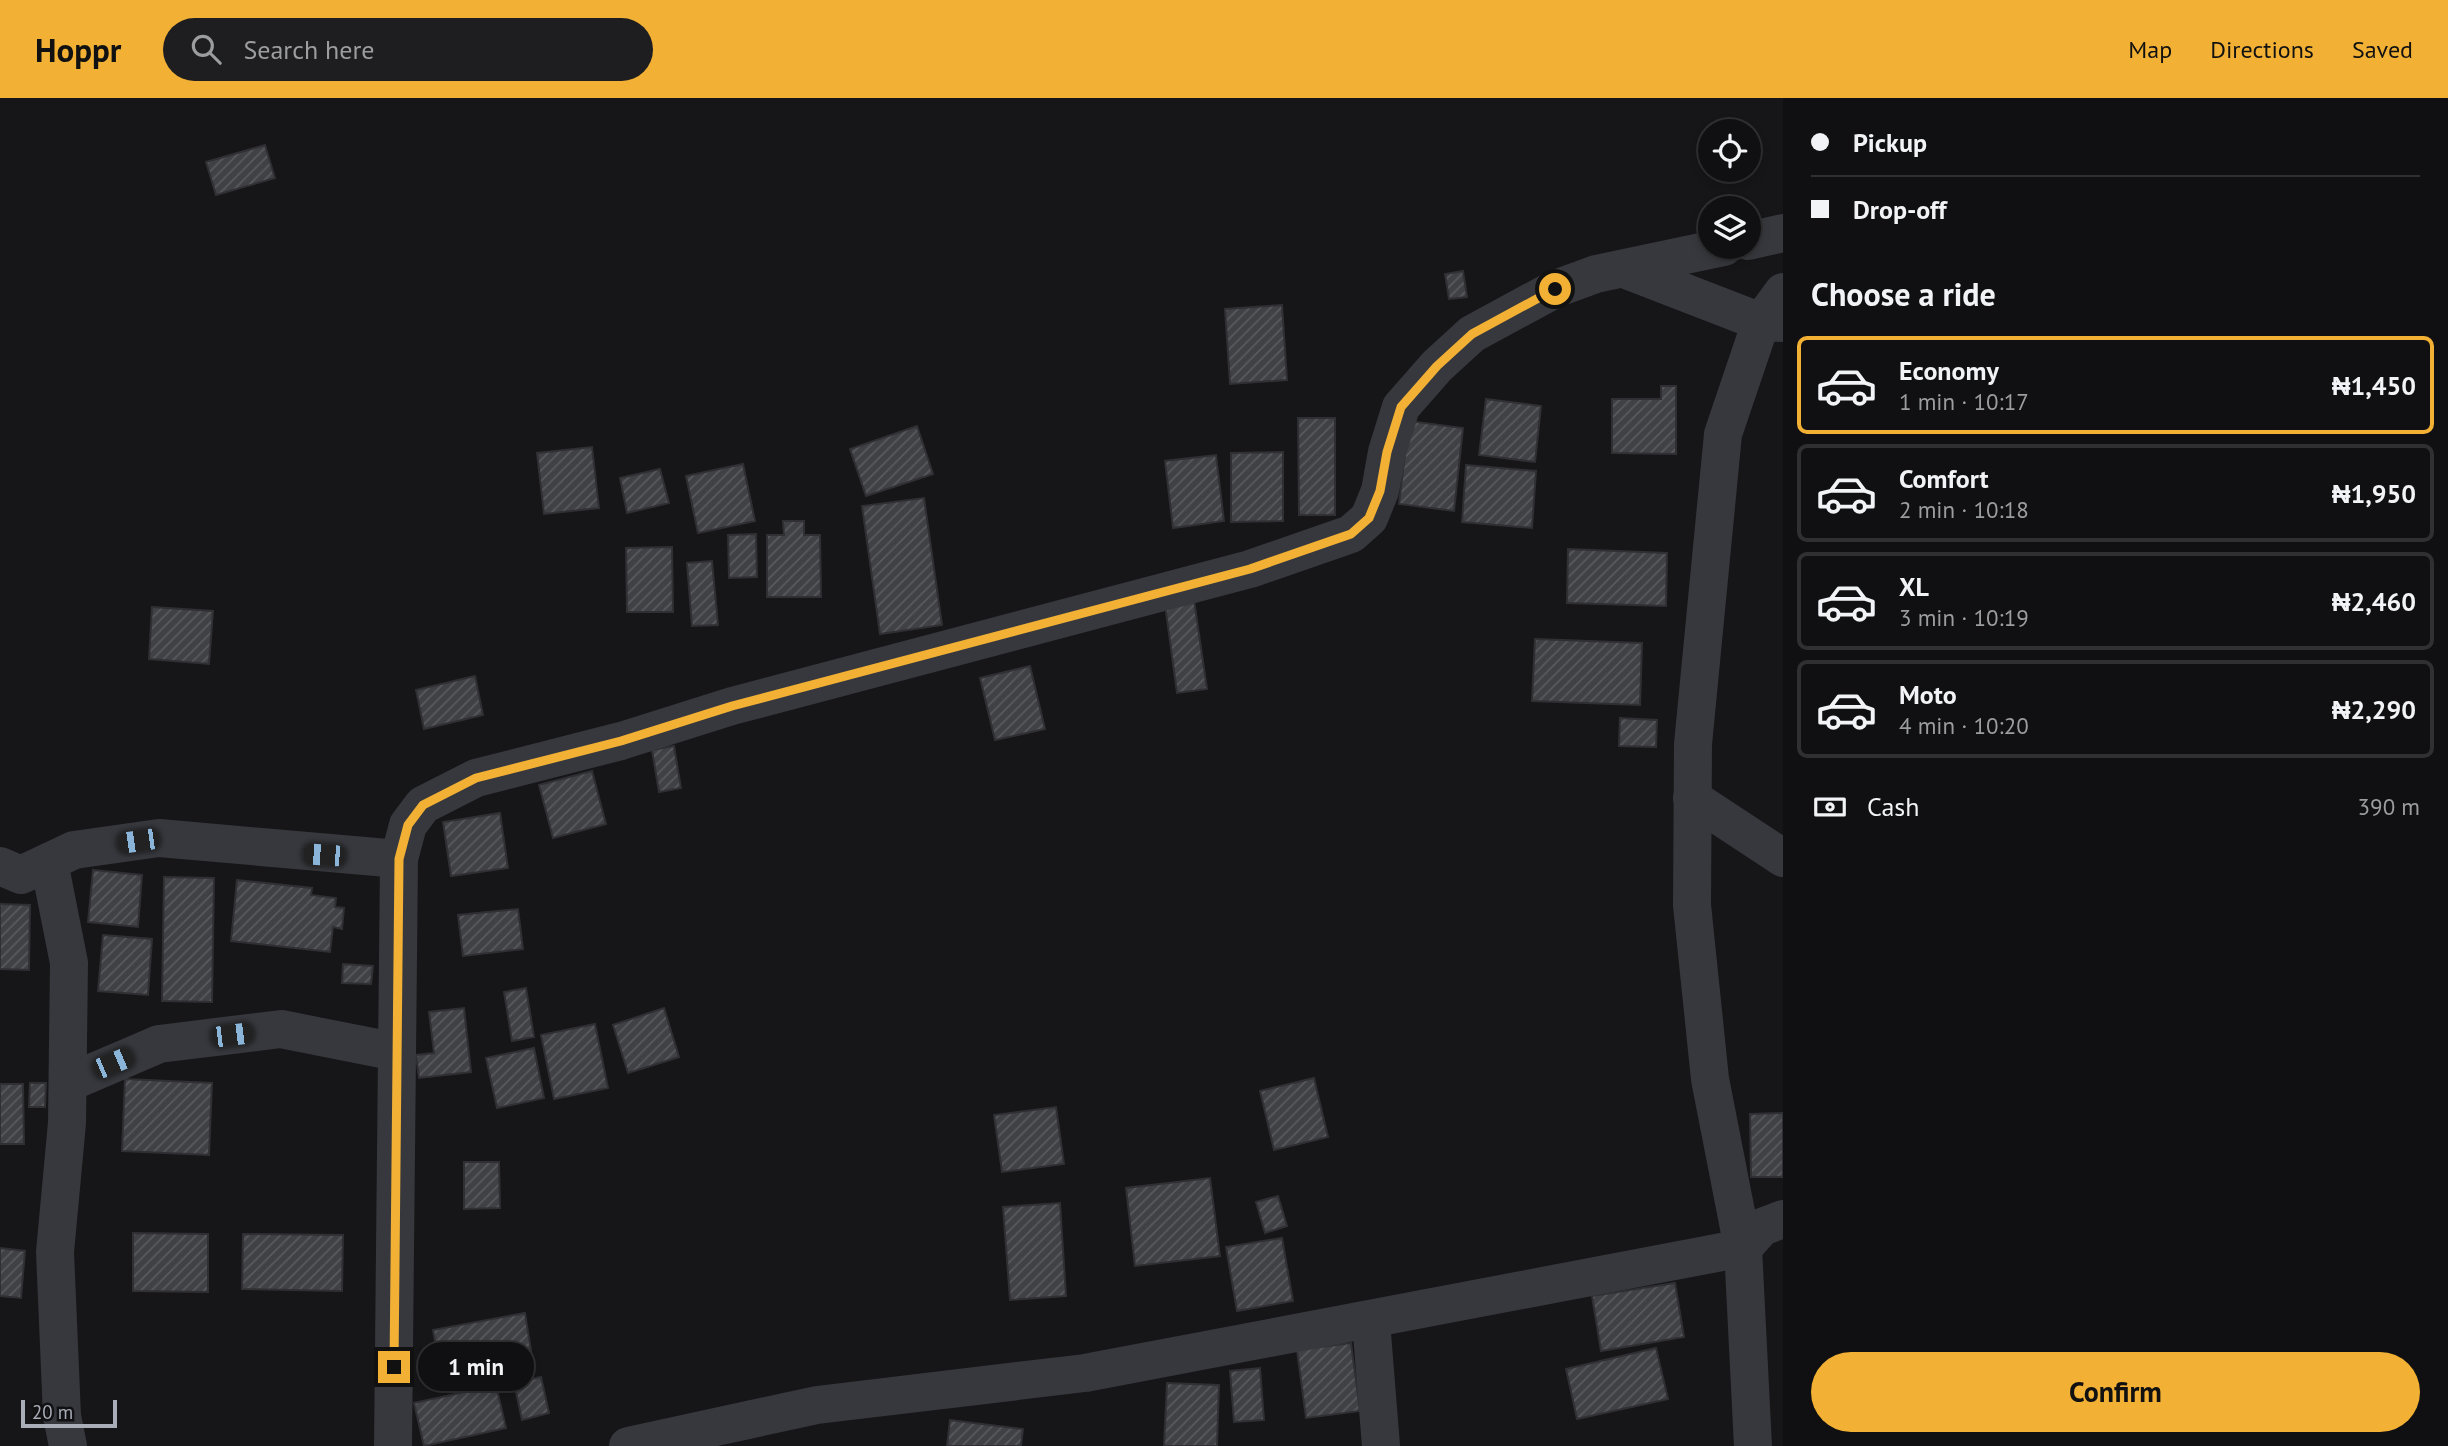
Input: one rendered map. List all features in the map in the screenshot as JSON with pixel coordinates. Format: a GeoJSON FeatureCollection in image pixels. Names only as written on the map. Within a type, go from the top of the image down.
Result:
{"type":"FeatureCollection","features":[{"type":"Feature","properties":{"kind":"street"},"geometry":{"type":"LineString","coordinates":[[1761,238],[1783,233]]}},
{"type":"Feature","properties":{"kind":"street"},"geometry":{"type":"LineString","coordinates":[[393,1446],[399,859],[408,825],[423,805],[476,778],[621,741],[732,706],[1250,569],[1351,534],[1369,518],[1380,491],[1387,452],[1401,407],[1437,366],[1472,334],[1555,289],[1596,274],[1698,253]]}},
{"type":"Feature","properties":{"kind":"street"},"geometry":{"type":"LineString","coordinates":[[1624,269],[1776,312],[1723,435],[1693,744],[1692,905],[1710,1079],[1743,1248],[1754,1446]]}},
{"type":"Feature","properties":{"kind":"street"},"geometry":{"type":"LineString","coordinates":[[1692,798],[1783,858]]}},
{"type":"Feature","properties":{"kind":"street"},"geometry":{"type":"LineString","coordinates":[[0,866],[21,875],[75,850],[159,838],[399,859]]}},
{"type":"Feature","properties":{"kind":"street"},"geometry":{"type":"LineString","coordinates":[[49,862],[69,963],[67,1123],[55,1252],[62,1416],[68,1446]]}},
{"type":"Feature","properties":{"kind":"street"},"geometry":{"type":"LineString","coordinates":[[68,1083],[159,1044],[281,1029],[397,1052]]}},
{"type":"Feature","properties":{"kind":"street"},"geometry":{"type":"LineString","coordinates":[[628,1446],[817,1405],[1085,1373],[1371,1321],[1743,1248],[1762,1227],[1783,1219]]}},
{"type":"Feature","properties":{"kind":"street"},"geometry":{"type":"LineString","coordinates":[[1371,1321],[1381,1446]]}},
{"type":"Feature","properties":{"kind":"building"},"geometry":{"type":"Polygon","coordinates":[[[265,145],[275,178],[216,195],[206,162],[265,145]]]}},
{"type":"Feature","properties":{"kind":"building"},"geometry":{"type":"Polygon","coordinates":[[[1463,271],[1467,297],[1449,299],[1445,274],[1463,271]]]}},
{"type":"Feature","properties":{"kind":"building"},"geometry":{"type":"Polygon","coordinates":[[[1282,305],[1287,380],[1230,384],[1225,309],[1282,305]]]}},
{"type":"Feature","properties":{"kind":"building"},"geometry":{"type":"Polygon","coordinates":[[[1661,386],[1676,386],[1676,454],[1612,453],[1612,399],[1661,399],[1661,386]]]}},
{"type":"Feature","properties":{"kind":"building"},"geometry":{"type":"Polygon","coordinates":[[[1486,399],[1541,406],[1535,462],[1479,455],[1486,399]]]}},
{"type":"Feature","properties":{"kind":"building"},"geometry":{"type":"Polygon","coordinates":[[[1298,418],[1335,418],[1335,515],[1299,515],[1298,418]]]}},
{"type":"Feature","properties":{"kind":"building"},"geometry":{"type":"Polygon","coordinates":[[[1409,421],[1463,428],[1454,511],[1399,504],[1409,421]]]}},
{"type":"Feature","properties":{"kind":"building"},"geometry":{"type":"Polygon","coordinates":[[[917,426],[933,474],[866,496],[850,449],[917,426]]]}},
{"type":"Feature","properties":{"kind":"building"},"geometry":{"type":"Polygon","coordinates":[[[592,447],[599,508],[544,514],[537,453],[592,447]]]}},
{"type":"Feature","properties":{"kind":"building"},"geometry":{"type":"Polygon","coordinates":[[[1283,452],[1283,521],[1231,522],[1231,453],[1283,452]]]}},
{"type":"Feature","properties":{"kind":"building"},"geometry":{"type":"Polygon","coordinates":[[[1216,455],[1224,521],[1173,528],[1165,461],[1216,455]]]}},
{"type":"Feature","properties":{"kind":"building"},"geometry":{"type":"Polygon","coordinates":[[[743,464],[755,521],[698,533],[686,476],[743,464]]]}},
{"type":"Feature","properties":{"kind":"building"},"geometry":{"type":"Polygon","coordinates":[[[1466,465],[1536,471],[1532,528],[1462,522],[1466,465]]]}},
{"type":"Feature","properties":{"kind":"building"},"geometry":{"type":"Polygon","coordinates":[[[660,469],[669,503],[627,513],[620,478],[660,469]]]}},
{"type":"Feature","properties":{"kind":"building"},"geometry":{"type":"Polygon","coordinates":[[[924,498],[942,625],[880,634],[862,506],[924,498]]]}},
{"type":"Feature","properties":{"kind":"building"},"geometry":{"type":"Polygon","coordinates":[[[783,521],[804,521],[804,535],[820,535],[821,597],[767,597],[767,535],[784,535],[783,521]]]}},
{"type":"Feature","properties":{"kind":"building"},"geometry":{"type":"Polygon","coordinates":[[[756,534],[757,577],[729,578],[728,535],[756,534]]]}},
{"type":"Feature","properties":{"kind":"building"},"geometry":{"type":"Polygon","coordinates":[[[672,547],[673,612],[627,612],[626,548],[672,547]]]}},
{"type":"Feature","properties":{"kind":"building"},"geometry":{"type":"Polygon","coordinates":[[[1568,549],[1667,553],[1666,606],[1567,603],[1568,549]]]}},
{"type":"Feature","properties":{"kind":"building"},"geometry":{"type":"Polygon","coordinates":[[[712,561],[718,625],[692,626],[687,563],[712,561]]]}},
{"type":"Feature","properties":{"kind":"building"},"geometry":{"type":"Polygon","coordinates":[[[1193,593],[1207,689],[1177,693],[1164,597],[1193,593]]]}},
{"type":"Feature","properties":{"kind":"building"},"geometry":{"type":"Polygon","coordinates":[[[152,607],[213,611],[209,664],[149,659],[152,607]]]}},
{"type":"Feature","properties":{"kind":"building"},"geometry":{"type":"Polygon","coordinates":[[[1535,639],[1642,643],[1640,705],[1532,701],[1535,639]]]}},
{"type":"Feature","properties":{"kind":"building"},"geometry":{"type":"Polygon","coordinates":[[[1030,666],[1045,729],[995,740],[980,678],[1030,666]]]}},
{"type":"Feature","properties":{"kind":"building"},"geometry":{"type":"Polygon","coordinates":[[[475,676],[483,715],[424,729],[416,690],[475,676]]]}},
{"type":"Feature","properties":{"kind":"building"},"geometry":{"type":"Polygon","coordinates":[[[1620,718],[1657,720],[1656,747],[1619,746],[1620,718]]]}},
{"type":"Feature","properties":{"kind":"building"},"geometry":{"type":"Polygon","coordinates":[[[674,746],[681,788],[659,792],[652,750],[674,746]]]}},
{"type":"Feature","properties":{"kind":"building"},"geometry":{"type":"Polygon","coordinates":[[[592,771],[606,824],[553,838],[539,785],[592,771]]]}},
{"type":"Feature","properties":{"kind":"building"},"geometry":{"type":"Polygon","coordinates":[[[500,813],[508,868],[451,876],[443,822],[500,813]]]}},
{"type":"Feature","properties":{"kind":"building"},"geometry":{"type":"Polygon","coordinates":[[[93,870],[142,875],[138,927],[88,922],[93,870]]]}},
{"type":"Feature","properties":{"kind":"building"},"geometry":{"type":"Polygon","coordinates":[[[164,877],[214,878],[212,1002],[162,1001],[164,877]]]}},
{"type":"Feature","properties":{"kind":"building"},"geometry":{"type":"Polygon","coordinates":[[[237,880],[312,888],[311,895],[336,898],[335,907],[344,908],[342,929],[333,927],[330,952],[231,941],[237,880]]]}},
{"type":"Feature","properties":{"kind":"building"},"geometry":{"type":"Polygon","coordinates":[[[0,904],[30,905],[29,970],[0,969],[0,904]]]}},
{"type":"Feature","properties":{"kind":"building"},"geometry":{"type":"Polygon","coordinates":[[[518,909],[523,949],[463,956],[458,915],[518,909]]]}},
{"type":"Feature","properties":{"kind":"building"},"geometry":{"type":"Polygon","coordinates":[[[103,935],[152,939],[148,995],[98,991],[103,935]]]}},
{"type":"Feature","properties":{"kind":"building"},"geometry":{"type":"Polygon","coordinates":[[[343,964],[373,966],[371,984],[342,983],[343,964]]]}},
{"type":"Feature","properties":{"kind":"building"},"geometry":{"type":"Polygon","coordinates":[[[526,988],[534,1037],[512,1041],[504,992],[526,988]]]}},
{"type":"Feature","properties":{"kind":"building"},"geometry":{"type":"Polygon","coordinates":[[[464,1008],[471,1072],[419,1078],[416,1055],[434,1053],[429,1012],[464,1008]]]}},
{"type":"Feature","properties":{"kind":"building"},"geometry":{"type":"Polygon","coordinates":[[[664,1008],[679,1057],[628,1073],[613,1025],[664,1008]]]}},
{"type":"Feature","properties":{"kind":"building"},"geometry":{"type":"Polygon","coordinates":[[[595,1024],[608,1088],[554,1099],[541,1035],[595,1024]]]}},
{"type":"Feature","properties":{"kind":"building"},"geometry":{"type":"Polygon","coordinates":[[[534,1048],[544,1098],[497,1108],[486,1058],[534,1048]]]}},
{"type":"Feature","properties":{"kind":"building"},"geometry":{"type":"Polygon","coordinates":[[[1314,1078],[1328,1137],[1274,1150],[1260,1091],[1314,1078]]]}},
{"type":"Feature","properties":{"kind":"building"},"geometry":{"type":"Polygon","coordinates":[[[125,1079],[212,1083],[209,1155],[122,1151],[125,1079]]]}},
{"type":"Feature","properties":{"kind":"building"},"geometry":{"type":"Polygon","coordinates":[[[30,1083],[46,1083],[45,1107],[29,1107],[30,1083]]]}},
{"type":"Feature","properties":{"kind":"building"},"geometry":{"type":"Polygon","coordinates":[[[0,1084],[23,1084],[24,1144],[0,1144],[0,1084]]]}},
{"type":"Feature","properties":{"kind":"building"},"geometry":{"type":"Polygon","coordinates":[[[1056,1107],[1064,1164],[1002,1172],[994,1115],[1056,1107]]]}},
{"type":"Feature","properties":{"kind":"building"},"geometry":{"type":"Polygon","coordinates":[[[1783,1113],[1783,1177],[1751,1177],[1750,1114],[1783,1113]]]}},
{"type":"Feature","properties":{"kind":"building"},"geometry":{"type":"Polygon","coordinates":[[[464,1162],[499,1162],[500,1208],[464,1209],[464,1162]]]}},
{"type":"Feature","properties":{"kind":"building"},"geometry":{"type":"Polygon","coordinates":[[[1210,1178],[1220,1256],[1135,1266],[1126,1188],[1210,1178]]]}},
{"type":"Feature","properties":{"kind":"building"},"geometry":{"type":"Polygon","coordinates":[[[1278,1196],[1287,1226],[1265,1233],[1256,1202],[1278,1196]]]}},
{"type":"Feature","properties":{"kind":"building"},"geometry":{"type":"Polygon","coordinates":[[[1060,1203],[1066,1296],[1010,1300],[1003,1207],[1060,1203]]]}},
{"type":"Feature","properties":{"kind":"building"},"geometry":{"type":"Polygon","coordinates":[[[133,1233],[208,1234],[208,1292],[133,1291],[133,1233]]]}},
{"type":"Feature","properties":{"kind":"building"},"geometry":{"type":"Polygon","coordinates":[[[243,1234],[343,1235],[342,1291],[242,1289],[243,1234]]]}},
{"type":"Feature","properties":{"kind":"building"},"geometry":{"type":"Polygon","coordinates":[[[1282,1238],[1293,1301],[1237,1311],[1226,1247],[1282,1238]]]}},
{"type":"Feature","properties":{"kind":"building"},"geometry":{"type":"Polygon","coordinates":[[[0,1248],[25,1251],[21,1298],[0,1296],[0,1248]]]}},
{"type":"Feature","properties":{"kind":"building"},"geometry":{"type":"Polygon","coordinates":[[[1675,1283],[1684,1337],[1601,1351],[1592,1296],[1675,1283]]]}},
{"type":"Feature","properties":{"kind":"building"},"geometry":{"type":"Polygon","coordinates":[[[525,1313],[532,1357],[441,1374],[433,1330],[525,1313]]]}},
{"type":"Feature","properties":{"kind":"building"},"geometry":{"type":"Polygon","coordinates":[[[1351,1343],[1360,1411],[1306,1418],[1297,1350],[1351,1343]]]}},
{"type":"Feature","properties":{"kind":"building"},"geometry":{"type":"Polygon","coordinates":[[[1656,1348],[1668,1399],[1577,1419],[1566,1369],[1656,1348]]]}},
{"type":"Feature","properties":{"kind":"building"},"geometry":{"type":"Polygon","coordinates":[[[1260,1368],[1264,1420],[1234,1422],[1230,1371],[1260,1368]]]}},
{"type":"Feature","properties":{"kind":"building"},"geometry":{"type":"Polygon","coordinates":[[[541,1377],[549,1413],[522,1420],[514,1383],[541,1377]]]}},
{"type":"Feature","properties":{"kind":"building"},"geometry":{"type":"Polygon","coordinates":[[[1167,1383],[1219,1385],[1217,1446],[1164,1446],[1167,1383]]]}},
{"type":"Feature","properties":{"kind":"building"},"geometry":{"type":"Polygon","coordinates":[[[496,1385],[506,1428],[424,1446],[414,1403],[496,1385]]]}},
{"type":"Feature","properties":{"kind":"building"},"geometry":{"type":"Polygon","coordinates":[[[950,1420],[1023,1429],[1021,1446],[947,1446],[950,1420]]]}},
{"type":"Feature","properties":{"kind":"route"},"geometry":{"type":"LineString","coordinates":[[394,1367],[399,859],[408,825],[423,805],[476,778],[621,741],[732,706],[1066,620],[1250,569],[1351,534],[1369,518],[1380,491],[1387,452],[1401,407],[1437,366],[1472,334],[1555,289]]}}]}
